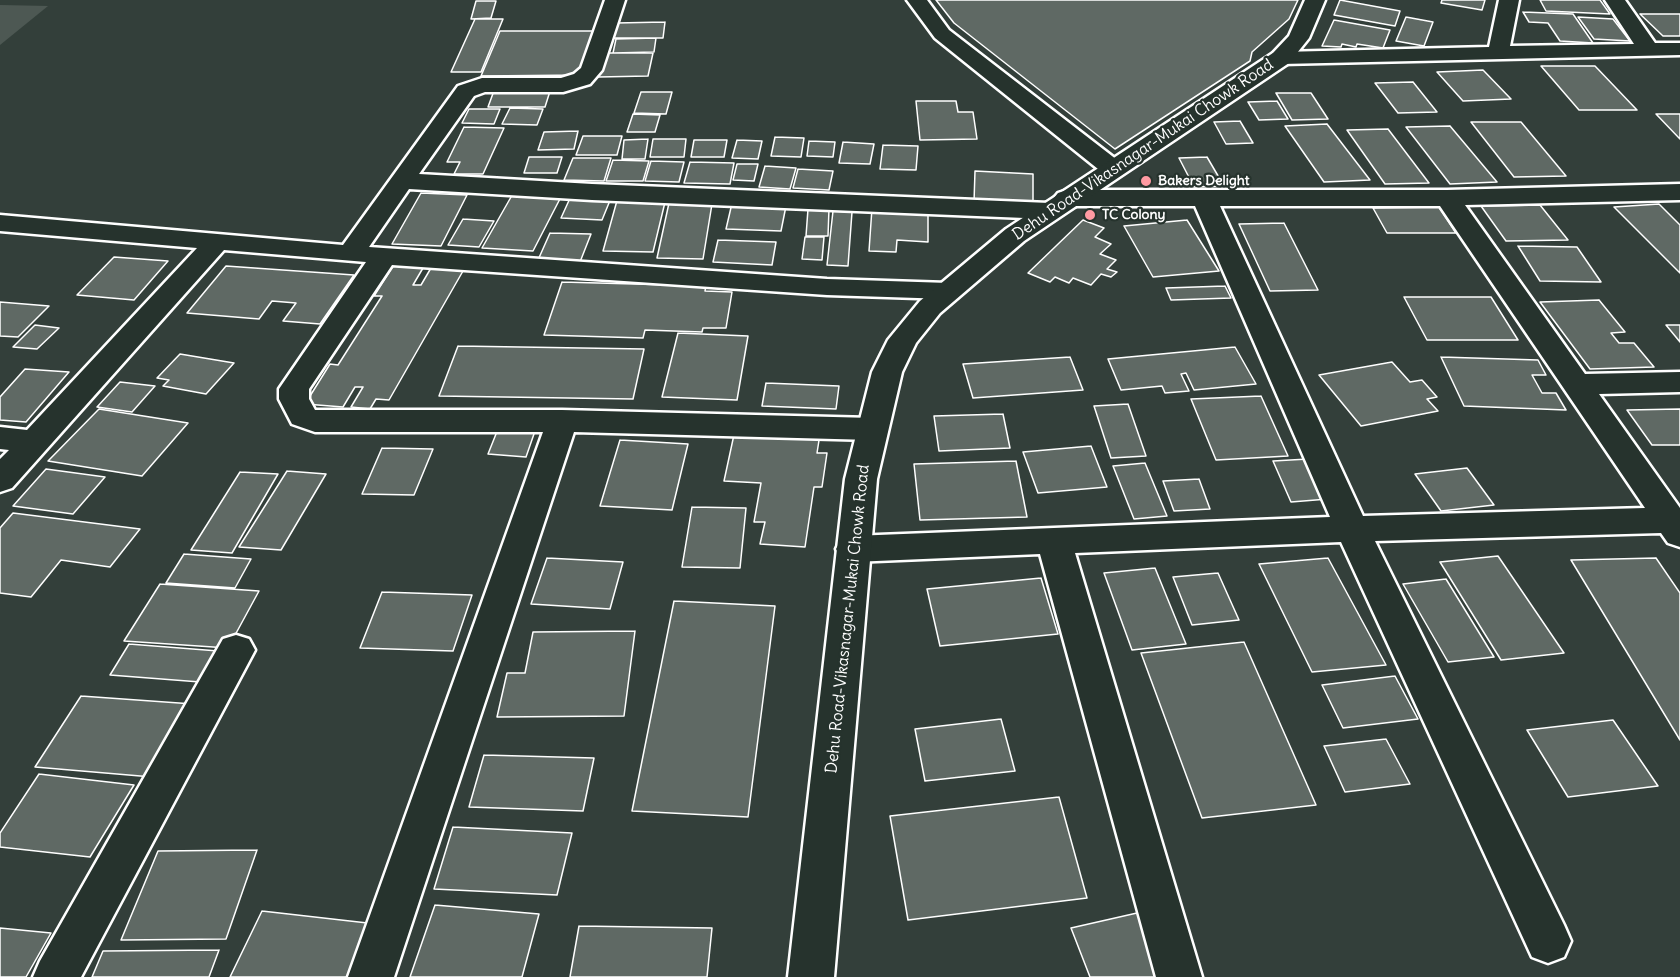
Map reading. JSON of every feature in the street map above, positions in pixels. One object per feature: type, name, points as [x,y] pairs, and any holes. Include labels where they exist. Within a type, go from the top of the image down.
[{"type":"street","points":[[350,254],[405,181],[470,87],[563,85],[588,74],[615,0]]},
{"type":"street","points":[[917,0],[942,33],[1112,168]]},
{"type":"street","name":"Dehu Road-Vikasnagar-Mukai Chowk Road","points":[[811,977],[861,478],[886,372],[903,340],[930,307],[1015,235],[1112,168],[1281,58],[1299,38],[1315,0]]},
{"type":"street","points":[[1498,53],[1509,0]]},
{"type":"street","points":[[1616,0],[1648,49]]},
{"type":"street","points":[[1281,58],[1680,49]]},
{"type":"street","points":[[405,181],[592,192],[1058,204],[1204,198],[1447,198],[1680,192]]},
{"type":"street","points":[[1204,198],[1352,529],[1548,941]]},
{"type":"street","points":[[1447,198],[1677,525]]},
{"type":"street","points":[[0,223],[350,254],[827,287],[948,291]]},
{"type":"street","points":[[0,480],[216,243]]},
{"type":"street","points":[[384,256],[294,389],[294,399],[303,417],[315,421],[562,420],[872,429]]},
{"type":"street","points":[[1578,384],[1680,382]]},
{"type":"street","points":[[371,977],[562,420]]},
{"type":"street","points":[[0,438],[33,442]]},
{"type":"street","points":[[853,549],[1352,529],[1677,525]]},
{"type":"street","points":[[1054,541],[1179,977]]},
{"type":"street","points":[[56,977],[237,650]]},
{"type":"shaded area","points":[[0,5],[48,6],[0,45]]},
{"type":"building","points":[[936,0],[1298,0],[1289,19],[1252,52],[1250,61],[1115,149],[954,23]]},
{"type":"building","points":[[1340,0],[1400,11],[1395,26],[1334,15]]},
{"type":"building","points":[[1442,0],[1485,0],[1482,10],[1441,3]]},
{"type":"building","points":[[1540,0],[1600,0],[1610,14],[1546,11]]},
{"type":"building","points":[[476,1],[496,1],[491,18],[471,19]]},
{"type":"building","points":[[1523,12],[1573,14],[1593,43],[1560,41],[1548,23],[1529,22]]},
{"type":"building","points":[[1640,14],[1680,14],[1680,36],[1663,36]]},
{"type":"building","points":[[1406,17],[1433,22],[1424,46],[1396,41]]},
{"type":"building","points":[[1578,17],[1613,19],[1630,41],[1594,39]]},
{"type":"building","points":[[475,19],[503,19],[481,72],[451,72]]},
{"type":"building","points":[[1334,20],[1390,30],[1383,48],[1357,44],[1356,47],[1342,44],[1341,47],[1322,46]]},
{"type":"building","points":[[665,22],[663,38],[612,38],[616,23]]},
{"type":"building","points":[[500,31],[596,31],[582,75],[481,76]]},
{"type":"building","points":[[656,38],[654,52],[613,53],[616,39]]},
{"type":"building","points":[[604,53],[653,53],[648,76],[598,77]]},
{"type":"building","points":[[1541,66],[1595,66],[1637,110],[1579,110]]},
{"type":"building","points":[[1483,70],[1511,99],[1463,101],[1437,72]]},
{"type":"building","points":[[1413,82],[1437,112],[1398,113],[1375,83]]},
{"type":"building","points":[[495,88],[551,88],[545,107],[488,107]]},
{"type":"building","points":[[641,92],[672,92],[666,114],[634,113]]},
{"type":"building","points":[[1276,93],[1311,93],[1328,119],[1292,120]]},
{"type":"building","points":[[916,101],[956,101],[958,112],[973,112],[977,139],[920,140]]},
{"type":"building","points":[[1277,101],[1288,119],[1259,120],[1248,102]]},
{"type":"building","points":[[510,108],[543,109],[537,125],[502,124]]},
{"type":"building","points":[[469,109],[500,109],[494,124],[462,123]]},
{"type":"building","points":[[633,114],[660,115],[655,132],[627,132]]},
{"type":"building","points":[[1656,114],[1680,114],[1680,139]]},
{"type":"building","points":[[1240,121],[1253,143],[1226,144],[1214,122]]},
{"type":"building","points":[[1471,122],[1521,122],[1566,176],[1514,177]]},
{"type":"building","points":[[1327,124],[1370,180],[1324,182],[1285,126]]},
{"type":"building","points":[[1450,126],[1497,182],[1450,184],[1406,127]]},
{"type":"building","points":[[464,127],[504,128],[483,174],[454,174],[460,162],[447,162]]},
{"type":"building","points":[[1388,129],[1429,183],[1385,184],[1347,130]]},
{"type":"building","points":[[578,131],[574,149],[538,150],[544,132]]},
{"type":"building","points":[[583,136],[622,136],[617,155],[576,155]]},
{"type":"building","points":[[775,137],[804,138],[801,157],[771,156]]},
{"type":"building","points":[[648,139],[645,159],[622,159],[624,140]]},
{"type":"building","points":[[653,139],[686,139],[684,157],[650,157]]},
{"type":"building","points":[[694,140],[727,140],[724,157],[691,157]]},
{"type":"building","points":[[737,140],[762,141],[758,159],[732,158]]},
{"type":"building","points":[[809,141],[835,142],[833,157],[807,156]]},
{"type":"building","points":[[843,142],[874,144],[870,164],[839,163]]},
{"type":"building","points":[[883,145],[918,146],[916,170],[880,169]]},
{"type":"building","points":[[529,157],[562,157],[557,173],[524,173]]},
{"type":"building","points":[[1207,157],[1224,186],[1194,187],[1179,158]]},
{"type":"building","points":[[573,158],[611,158],[604,181],[564,180]]},
{"type":"building","points":[[613,160],[649,161],[643,181],[606,181]]},
{"type":"building","points":[[651,161],[684,162],[679,182],[645,181]]},
{"type":"building","points":[[690,162],[734,163],[730,184],[684,183]]},
{"type":"building","points":[[737,164],[758,164],[754,181],[733,180]]},
{"type":"building","points":[[765,166],[796,168],[790,189],[759,187]]},
{"type":"building","points":[[798,169],[833,171],[829,190],[793,188]]},
{"type":"building","points":[[975,171],[1033,174],[1033,206],[974,202]]},
{"type":"building","points":[[515,190],[563,193],[533,251],[482,248]]},
{"type":"building","points":[[421,193],[467,195],[441,246],[392,244]]},
{"type":"building","points":[[571,196],[611,198],[602,220],[561,218]]},
{"type":"building","points":[[618,197],[666,198],[653,252],[603,251]]},
{"type":"building","points":[[733,199],[787,201],[781,231],[726,229]]},
{"type":"building","points":[[669,203],[712,204],[703,259],[657,258]]},
{"type":"building","points":[[1659,204],[1680,225],[1680,273],[1614,207]]},
{"type":"building","points":[[1540,205],[1568,240],[1506,241],[1481,206]]},
{"type":"building","points":[[1439,207],[1456,233],[1387,233],[1373,208]]},
{"type":"building","points":[[872,208],[928,210],[928,242],[897,240],[896,252],[869,251]]},
{"type":"building","points":[[808,209],[829,209],[828,236],[806,236]]},
{"type":"building","points":[[833,211],[852,212],[848,266],[827,265]]},
{"type":"building","points":[[463,219],[494,221],[479,247],[448,245]]},
{"type":"building","points":[[1083,220],[1104,228],[1095,237],[1111,244],[1100,254],[1116,260],[1107,269],[1117,272],[1111,277],[1101,274],[1091,285],[1073,278],[1069,283],[1055,277],[1050,282],[1028,273]]},
{"type":"building","points":[[1187,220],[1219,271],[1153,277],[1124,226]]},
{"type":"building","points":[[1284,223],[1318,290],[1270,291],[1239,224]]},
{"type":"building","points":[[550,233],[591,234],[580,262],[538,260]]},
{"type":"building","points":[[805,237],[824,237],[822,260],[802,259]]},
{"type":"building","points":[[718,240],[776,242],[772,265],[713,262]]},
{"type":"building","points":[[1518,246],[1577,247],[1601,282],[1540,281]]},
{"type":"building","points":[[114,257],[168,261],[134,300],[77,295]]},
{"type":"building","points":[[226,266],[354,275],[320,324],[283,321],[296,303],[272,301],[259,319],[187,313]]},
{"type":"building","points":[[393,266],[423,268],[413,285],[421,285],[431,268],[463,271],[389,400],[376,399],[370,409],[351,407],[363,387],[355,387],[343,407],[305,404],[330,364],[338,365],[382,296],[374,296]]},
{"type":"building","points":[[562,282],[706,286],[705,291],[732,292],[726,328],[703,328],[702,332],[645,330],[643,338],[544,335]]},
{"type":"building","points":[[1225,286],[1231,298],[1171,300],[1166,288]]},
{"type":"building","points":[[1404,297],[1491,297],[1518,340],[1427,340]]},
{"type":"building","points":[[1599,300],[1625,332],[1611,333],[1619,343],[1634,343],[1654,367],[1590,369],[1540,302]]},
{"type":"building","points":[[0,302],[49,306],[18,337],[0,336]]},
{"type":"building","points":[[35,325],[59,328],[37,349],[13,347]]},
{"type":"building","points":[[1666,325],[1680,325],[1680,342]]},
{"type":"building","points":[[678,333],[748,336],[737,400],[662,397]]},
{"type":"building","points":[[458,346],[644,349],[633,399],[439,396]]},
{"type":"building","points":[[1235,347],[1256,384],[1194,390],[1186,373],[1181,374],[1189,391],[1165,393],[1162,386],[1121,390],[1108,359]]},
{"type":"building","points":[[180,354],[234,363],[206,394],[163,386],[169,380],[157,378]]},
{"type":"building","points":[[1070,357],[1083,390],[973,398],[963,364]]},
{"type":"building","points":[[1441,357],[1538,360],[1546,375],[1532,375],[1542,393],[1556,393],[1566,410],[1464,406]]},
{"type":"building","points":[[1392,362],[1410,382],[1422,380],[1437,397],[1427,399],[1438,411],[1361,426],[1319,375]]},
{"type":"building","points":[[25,369],[69,372],[26,422],[0,420],[0,397]]},
{"type":"building","points":[[120,382],[155,386],[132,412],[97,407]]},
{"type":"building","points":[[766,383],[839,386],[836,409],[762,406]]},
{"type":"building","points":[[1261,396],[1288,456],[1216,460],[1191,399]]},
{"type":"building","points":[[1128,404],[1146,456],[1111,458],[1094,406]]},
{"type":"building","points":[[99,409],[188,423],[142,476],[48,461]]},
{"type":"building","points":[[1680,409],[1680,445],[1652,445],[1627,410]]},
{"type":"building","points":[[1003,414],[1010,448],[939,451],[934,416]]},
{"type":"building","points":[[498,429],[535,431],[526,457],[488,454]]},
{"type":"building","points":[[735,430],[820,434],[817,453],[827,453],[822,487],[814,487],[805,547],[760,544],[765,522],[754,522],[761,483],[724,481]]},
{"type":"building","points":[[620,440],[688,444],[672,510],[600,506]]},
{"type":"building","points":[[1091,446],[1107,487],[1038,493],[1023,452]]},
{"type":"building","points":[[382,448],[433,449],[414,495],[362,494]]},
{"type":"building","points":[[1308,459],[1328,499],[1291,502],[1273,461]]},
{"type":"building","points":[[1016,461],[1027,517],[920,520],[914,464]]},
{"type":"building","points":[[1145,463],[1167,516],[1134,519],[1113,466]]},
{"type":"building","points":[[1467,468],[1494,505],[1441,511],[1415,474]]},
{"type":"building","points":[[46,469],[105,477],[73,514],[13,506]]},
{"type":"building","points":[[287,471],[326,474],[281,550],[239,547]]},
{"type":"building","points":[[240,472],[278,474],[232,553],[191,550]]},
{"type":"building","points":[[1199,479],[1210,509],[1174,511],[1163,481]]},
{"type":"building","points":[[692,507],[746,508],[740,568],[682,567]]},
{"type":"building","points":[[13,513],[140,529],[110,567],[61,560],[31,597],[0,593],[0,528]]},
{"type":"building","points":[[184,554],[251,559],[235,588],[166,583]]},
{"type":"building","points":[[1498,556],[1564,653],[1501,660],[1440,562]]},
{"type":"building","points":[[547,558],[623,562],[610,609],[531,604]]},
{"type":"building","points":[[1328,558],[1386,665],[1312,672],[1259,564]]},
{"type":"building","points":[[1656,558],[1680,593],[1680,740],[1571,560]]},
{"type":"building","points":[[1155,568],[1186,644],[1132,650],[1104,573]]},
{"type":"building","points":[[1218,573],[1239,620],[1192,625],[1173,577]]},
{"type":"building","points":[[1041,578],[1058,634],[940,646],[927,589]]},
{"type":"building","points":[[1446,579],[1494,657],[1448,662],[1403,584]]},
{"type":"building","points":[[160,584],[259,591],[228,648],[124,641]]},
{"type":"building","points":[[382,592],[472,595],[453,651],[360,648]]},
{"type":"building","points":[[674,601],[775,606],[748,817],[632,811]]},
{"type":"building","points":[[635,631],[624,716],[497,717],[507,673],[525,673],[533,632]]},
{"type":"building","points":[[1244,642],[1316,805],[1202,818],[1141,653]]},
{"type":"building","points":[[129,644],[231,652],[213,683],[110,675]]},
{"type":"building","points":[[1395,676],[1418,719],[1343,728],[1322,685]]},
{"type":"building","points":[[81,696],[193,704],[152,777],[35,767]]},
{"type":"building","points":[[1001,719],[1015,771],[925,781],[915,729]]},
{"type":"building","points":[[1613,720],[1658,786],[1568,797],[1527,730]]},
{"type":"building","points":[[1386,739],[1410,784],[1345,792],[1324,746]]},
{"type":"building","points":[[484,755],[594,758],[583,811],[469,807]]},
{"type":"building","points":[[39,774],[134,785],[90,857],[0,847],[0,833]]},
{"type":"building","points":[[1059,797],[1087,898],[908,920],[890,816]]},
{"type":"building","points":[[453,827],[572,833],[557,895],[434,889]]},
{"type":"building","points":[[257,850],[226,939],[121,940],[158,851]]},
{"type":"building","points":[[435,905],[539,914],[522,977],[410,977]]},
{"type":"building","points":[[262,911],[385,925],[365,977],[230,977]]},
{"type":"building","points":[[1137,913],[1165,977],[1090,977],[1071,928]]},
{"type":"building","points":[[579,926],[712,928],[707,977],[570,977]]},
{"type":"building","points":[[0,928],[51,933],[26,977],[0,977]]},
{"type":"building","points":[[219,950],[209,977],[92,977],[103,951]]},
{"type":"place","name":"Bakers Delight","points":[[1146,181]]},
{"type":"place","name":"TC Colony","points":[[1090,215]]}]
